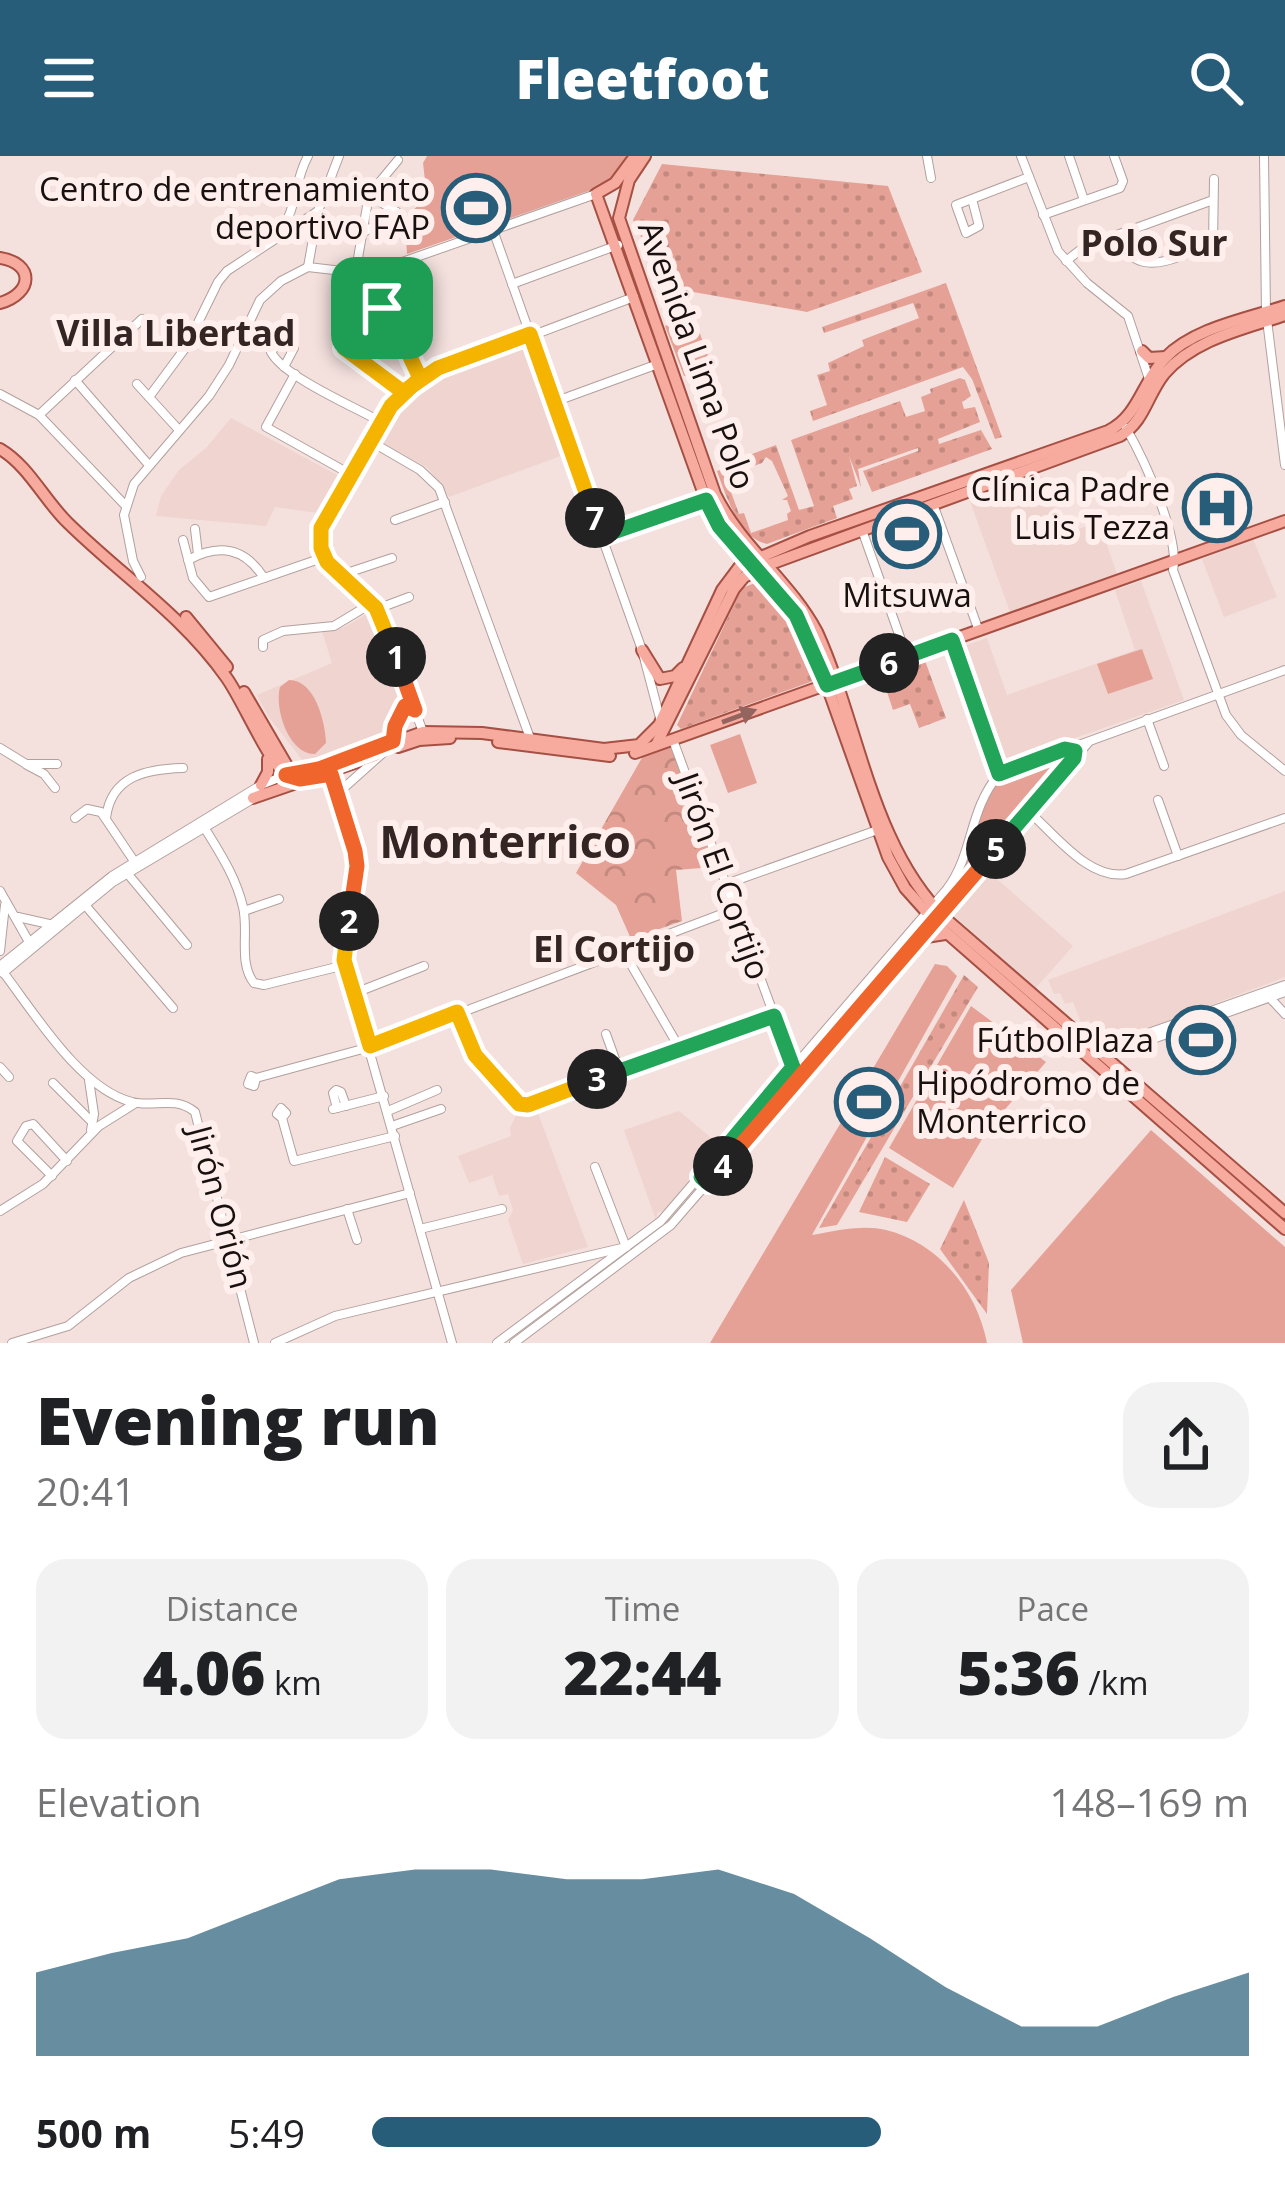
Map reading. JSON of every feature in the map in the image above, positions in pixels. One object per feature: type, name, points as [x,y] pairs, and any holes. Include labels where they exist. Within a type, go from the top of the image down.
[{"type":"main road","points":[[596,194],[615,183],[635,156]]},
{"type":"main road","name":"Avenida Lima Polo","points":[[621,244],[621,199],[645,156]]},
{"type":"main road","name":"Avenida Lima Polo","points":[[606,219],[615,183]]},
{"type":"main road","name":"Avenida Lima Polo","points":[[596,194],[621,244],[716,494],[757,564]]},
{"type":"main road","points":[[0,261],[16,262],[24,274],[25,288],[19,298],[0,300]]},
{"type":"main road","name":"Avenida Lima Polo","points":[[639,295],[706,500],[733,543],[757,564]]},
{"type":"main road","points":[[812,542],[933,505],[1125,427],[1143,414],[1159,381],[1190,351],[1285,306]]},
{"type":"main road","points":[[735,570],[1125,427],[1166,357],[1202,334],[1285,315]]},
{"type":"main road","points":[[1142,351],[1149,358],[1166,357]]},
{"type":"main road","points":[[1143,414],[1149,380]]},
{"type":"main road","points":[[0,446],[26,465],[71,517],[205,636],[269,741],[307,766],[344,760]]},
{"type":"main road","points":[[0,446],[68,523],[199,641],[287,767],[286,775]]},
{"type":"main road","points":[[286,775],[423,732],[622,749],[639,745],[666,732],[832,683],[1285,521]]},
{"type":"main road","points":[[253,798],[419,740],[464,737],[598,756],[622,756],[650,748],[666,732],[689,661],[735,570],[733,543]]},
{"type":"main road","points":[[757,564],[812,622],[882,828],[904,868],[987,961],[1285,1229]]},
{"type":"main road","points":[[666,732],[666,711],[734,589],[757,564]]},
{"type":"main road","points":[[642,650],[660,679],[675,676],[689,661]]},
{"type":"main road","points":[[261,785],[268,772],[269,741]]},
{"type":"main road","points":[[286,775],[316,778]]},
{"type":"main road","points":[[937,909],[949,934],[1101,1053],[1285,1216]]},
{"type":"main road","points":[[920,938],[949,934]]},
{"type":"main road","points":[[1154,1113],[1175,1141],[1285,1238]]},
{"type":"street","points":[[277,237],[292,215],[308,156]]},
{"type":"street","points":[[308,267],[318,212],[339,156]]},
{"type":"street","points":[[927,156],[931,178]]},
{"type":"street","points":[[1022,156],[1066,261],[1124,311],[1149,380]]},
{"type":"street","points":[[1069,156],[1084,200]]},
{"type":"street","points":[[1043,215],[1122,185],[1114,156]]},
{"type":"street","points":[[1264,156],[1266,317],[1285,465]]},
{"type":"street","points":[[355,275],[370,194],[398,160]]},
{"type":"street","points":[[972,199],[1029,178]]},
{"type":"street","points":[[1118,239],[1138,260],[1154,264],[1213,244],[1214,179]]},
{"type":"street","points":[[362,233],[397,212],[370,194]]},
{"type":"street","points":[[124,504],[148,464],[230,365],[260,300],[281,280],[308,267],[355,275],[596,194]]},
{"type":"street","points":[[1066,261],[1101,241],[1118,239],[1213,200]]},
{"type":"street","points":[[149,397],[186,347],[218,282],[318,212]]},
{"type":"street","name":"Jirón El Cortijo","points":[[493,230],[642,650],[666,732],[793,1067],[802,1076]]},
{"type":"street","points":[[512,284],[621,244]]},
{"type":"street","points":[[423,732],[374,606],[325,557],[320,543],[323,521],[381,422],[420,378],[639,295]]},
{"type":"street","points":[[403,392],[346,352],[345,345],[368,314],[382,308],[389,312],[420,378]]},
{"type":"street","points":[[39,415],[142,320]]},
{"type":"street","points":[[554,402],[658,364]]},
{"type":"street","points":[[284,367],[381,422]]},
{"type":"street","points":[[295,374],[266,427],[350,474]]},
{"type":"street","points":[[1274,378],[1285,374]]},
{"type":"street","points":[[75,380],[148,464]]},
{"type":"street","points":[[137,384],[178,429]]},
{"type":"street","points":[[0,394],[39,415],[124,504],[130,548],[142,577]]},
{"type":"street","points":[[1125,427],[1144,464],[1176,554],[1172,570],[1217,694],[1241,735],[1285,771]]},
{"type":"street","points":[[370,441],[420,470],[440,488],[530,738]]},
{"type":"street","points":[[602,536],[706,500]]},
{"type":"street","points":[[395,520],[445,502]]},
{"type":"street","points":[[933,505],[979,631]]},
{"type":"street","points":[[196,529],[198,554]]},
{"type":"street","points":[[862,530],[907,656]]},
{"type":"street","points":[[183,540],[193,578],[209,597],[325,557]]},
{"type":"street","points":[[188,560],[231,549],[248,556],[264,578]]},
{"type":"street","points":[[340,576],[392,559]]},
{"type":"street","points":[[274,638],[283,631],[334,626],[374,606],[409,596]]},
{"type":"street","points":[[952,640],[999,774]]},
{"type":"street","points":[[514,1343],[629,1251],[705,1180],[920,938],[963,863],[975,811],[999,774],[1285,670]]},
{"type":"street","points":[[652,682],[677,697]]},
{"type":"street","points":[[393,741],[405,706],[415,710]]},
{"type":"street","points":[[1148,719],[1164,766]]},
{"type":"street","points":[[705,1180],[806,1052],[1094,738]]},
{"type":"street","points":[[0,748],[44,774],[55,788]]},
{"type":"street","points":[[1065,749],[1074,750],[1074,758]]},
{"type":"street","points":[[337,794],[383,752]]},
{"type":"street","points":[[26,764],[57,764]]},
{"type":"street","points":[[106,818],[108,802],[121,783],[141,772],[183,768]]},
{"type":"street","points":[[331,774],[357,866],[345,965],[452,1343]]},
{"type":"street","points":[[1,971],[51,924],[134,861],[261,785],[286,775]]},
{"type":"street","points":[[27,948],[127,873],[286,775]]},
{"type":"street","points":[[1158,800],[1178,856]]},
{"type":"street","points":[[75,818],[108,802]]},
{"type":"street","points":[[94,809],[106,818],[134,861]]},
{"type":"street","points":[[1028,811],[1102,873],[1126,874],[1285,818]]},
{"type":"street","points":[[204,827],[236,881],[244,911],[246,970],[254,983],[264,985],[345,965]]},
{"type":"street","points":[[726,884],[882,828]]},
{"type":"street","points":[[127,873],[187,945]]},
{"type":"street","points":[[244,911],[279,898]]},
{"type":"street","points":[[85,904],[173,1008]]},
{"type":"street","points":[[6,905],[28,922],[51,924]]},
{"type":"street","points":[[6,905],[27,948]]},
{"type":"street","points":[[0,951],[6,905]]},
{"type":"street","points":[[256,1078],[370,1046],[735,909]]},
{"type":"street","points":[[622,950],[680,1049]]},
{"type":"street","points":[[355,993],[424,966]]},
{"type":"street","name":"Jirón Orión","points":[[1,971],[89,1078],[135,1103],[179,1102],[195,1112],[254,1343]]},
{"type":"street","points":[[1101,1053],[1285,989]]},
{"type":"street","points":[[1269,994],[1285,1014]]},
{"type":"street","points":[[457,1012],[475,1055],[519,1104],[528,1105],[774,1016]]},
{"type":"street","points":[[606,1034],[619,1070]]},
{"type":"street","points":[[788,1053],[796,1057],[806,1052]]},
{"type":"street","points":[[0,1067],[9,1077]]},
{"type":"street","points":[[89,1078],[90,1135]]},
{"type":"street","points":[[52,1083],[93,1123]]},
{"type":"street","points":[[388,1111],[437,1090]]},
{"type":"street","points":[[339,1108],[384,1096]]},
{"type":"street","points":[[0,1211],[52,1176],[90,1135],[135,1103]]},
{"type":"street","points":[[282,1118],[294,1161],[394,1131],[441,1109]]},
{"type":"street","points":[[52,1176],[17,1142],[26,1126],[33,1124],[68,1161]]},
{"type":"street","points":[[595,1167],[629,1251]]},
{"type":"street","points":[[12,1343],[57,1335],[154,1263],[411,1193]]},
{"type":"street","points":[[347,1209],[357,1240]]},
{"type":"street","points":[[421,1229],[502,1209]]},
{"type":"street","points":[[281,1343],[335,1316],[437,1289],[585,1254],[629,1251]]},
{"type":"street","points":[[497,1343],[629,1251]]},
{"type":"street","points":[[585,1254],[592,1274]]},
{"type":"shaded area","points":[[526,344],[566,454],[449,497],[428,468],[380,441],[392,418],[416,391],[462,367]]},
{"type":"shaded area","points":[[231,418],[339,476],[318,513],[275,507],[266,526],[156,516],[161,496],[179,470]]},
{"type":"shaded area","points":[[1042,476],[1063,534],[1099,522],[1117,574],[1010,612],[970,501]]},
{"type":"shaded area","points":[[1253,539],[1277,597],[1224,617],[1202,559]]},
{"type":"shaded area","points":[[1141,581],[1184,700],[1003,763],[961,647],[987,638],[1007,695],[1135,650],[1115,590]]},
{"type":"shaded area","points":[[370,612],[404,691],[388,724],[388,737],[314,763],[304,762],[257,695],[332,663],[322,631],[343,628]]},
{"type":"shaded area","points":[[988,871],[1073,946],[1035,989],[951,913]]},
{"type":"shaded area","points":[[1285,891],[1285,977],[1100,1047],[1089,1020],[1081,1022],[1073,1002],[1065,1004],[1048,980]]},
{"type":"shaded area","points":[[536,1108],[588,1247],[523,1264],[508,1220],[513,1210],[508,1194],[499,1196],[492,1175],[469,1183],[458,1156],[511,1136],[519,1109]]},
{"type":"shaded area","points":[[679,1111],[721,1146],[664,1211],[658,1212],[656,1220],[624,1130]]},
{"type":"green space","name":"Centro de entrenamiento deportivo FAP","points":[[427,156],[633,156],[614,179],[597,188],[407,254],[405,217],[427,198],[423,163]]},
{"type":"green space","points":[[662,164],[888,186],[922,272],[807,312],[665,287],[633,220]]},
{"type":"green space","points":[[946,283],[1002,437],[995,439],[963,367],[813,421],[810,411],[827,405],[817,375],[830,371],[828,363],[864,346],[862,340],[919,318],[913,303],[824,333],[822,327]]},
{"type":"green space","points":[[693,315],[712,366],[684,376],[665,326]]},
{"type":"green space","points":[[960,378],[971,396],[962,402],[964,409],[975,407],[980,422],[938,439],[939,444],[981,430],[992,449],[872,492],[863,471],[918,448],[858,469],[861,487],[849,456],[857,486],[849,489],[853,499],[833,506],[837,518],[767,544],[749,534],[742,525],[717,471],[727,468],[739,514],[744,513],[751,533],[788,520],[791,511],[787,500],[782,500],[788,496],[772,461],[766,457],[737,472],[734,462],[745,455],[752,459],[752,454],[776,445],[799,510],[814,506],[791,440],[900,401],[906,417],[925,411],[921,397]]},
{"type":"green space","points":[[755,583],[789,622],[816,680],[681,729],[677,725],[742,588]]},
{"type":"green space","points":[[1142,649],[1153,679],[1108,694],[1097,664]]},
{"type":"green space","points":[[924,658],[946,718],[919,728],[910,704],[893,710],[886,689],[903,683],[897,667]]},
{"type":"green space","points":[[289,680],[306,687],[321,713],[326,743],[315,754],[298,747],[282,718],[280,687]]},
{"type":"green space","points":[[740,734],[757,783],[728,793],[710,745]]},
{"type":"green space","points":[[671,747],[714,867],[676,870],[682,921],[631,939],[616,905],[576,873],[643,756]]},
{"type":"green space","points":[[1072,751],[947,900],[944,897],[991,788],[1017,769]]},
{"type":"green space","name":"Hipódromo de Monterrico","points":[[935,964],[947,966],[957,976],[812,1235],[877,1228],[923,1246],[965,1288],[987,1343],[710,1343]]},
{"type":"green space","points":[[964,975],[978,987],[837,1225],[819,1228]]},
{"type":"green space","points":[[971,1006],[1046,1062],[988,1129],[953,1188],[889,1148]]},
{"type":"green space","points":[[1151,1130],[1285,1247],[1285,1343],[1023,1343],[1011,1290]]},
{"type":"green space","points":[[885,1157],[930,1184],[907,1222],[859,1212]]},
{"type":"green space","points":[[964,1200],[989,1263],[987,1314],[940,1249]]},
{"type":"place","name":"Centro de entrenamiento deportivo FAP","points":[[476,208]]},
{"type":"place","name":"Clínica Padre Luis Tezza","points":[[1217,508]]},
{"type":"place","name":"Mitsuwa","points":[[907,534]]},
{"type":"place","name":"FútbolPlaza","points":[[1201,1040]]},
{"type":"place","name":"Hipódromo de Monterrico","points":[[869,1102]]},
{"type":"district","name":"Polo Sur","points":[[1154,243]]},
{"type":"district","name":"Villa Libertad","points":[[176,333]]},
{"type":"district","name":"Monterrico","points":[[505,842]]},
{"type":"district","name":"El Cortijo","points":[[614,949]]},
{"type":"route","points":[[382,308],[366,317],[344,348],[403,392],[420,378],[438,368],[530,334],[602,536],[706,500],[719,526],[796,615],[827,685],[952,640],[999,774],[1065,749],[1075,751],[1074,758],[708,1183],[701,1177],[793,1067],[774,1016],[528,1105],[511,1099],[475,1055],[457,1012],[370,1046],[344,960],[355,851],[331,774],[300,779],[286,775],[319,769],[393,741],[405,706],[415,710],[376,608],[333,569],[320,543],[323,521],[391,406],[420,378],[389,312],[382,308]]}]
